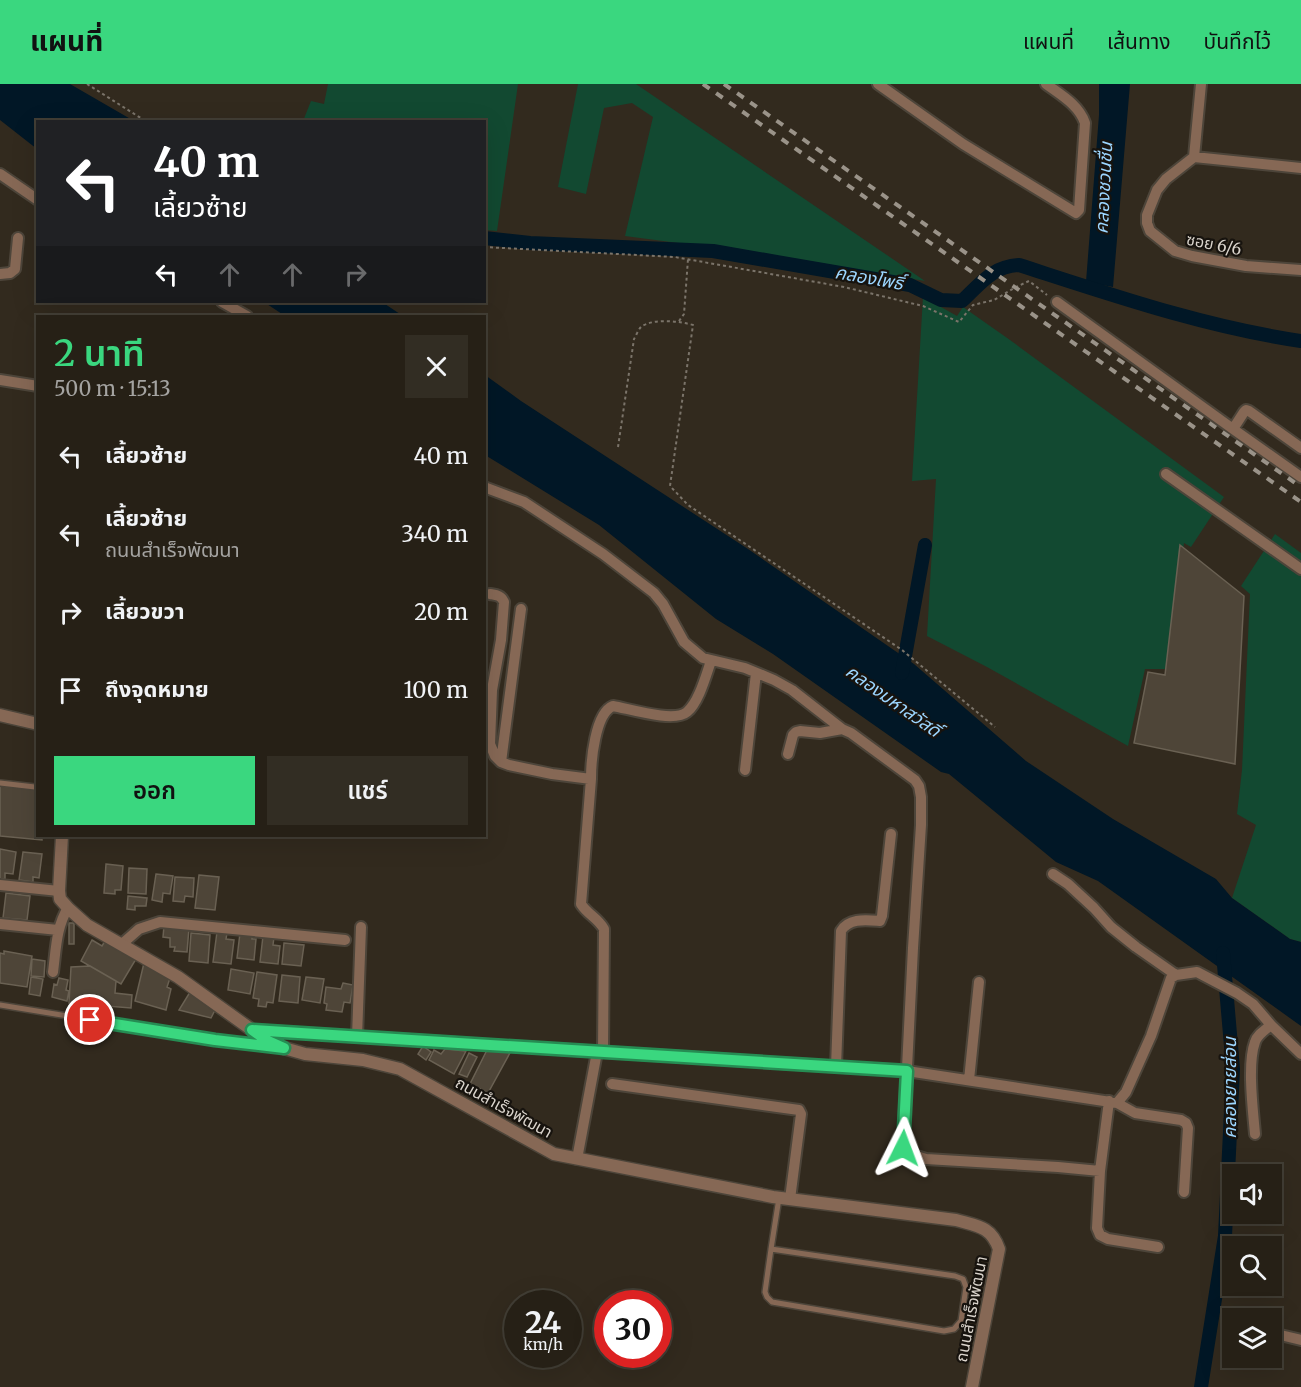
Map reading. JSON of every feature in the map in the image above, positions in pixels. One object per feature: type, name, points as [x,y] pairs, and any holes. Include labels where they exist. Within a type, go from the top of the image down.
[{"type":"street","points":[[878,84],[963,144],[1076,213],[1079,210],[1085,123],[1074,104],[1046,84]]},
{"type":"street","points":[[1200,84],[1194,157],[1301,168]]},
{"type":"street","name":"ซอย 6/6","points":[[1194,157],[1156,190],[1147,215],[1150,231],[1175,251],[1192,256],[1246,266],[1301,270]]},
{"type":"street","points":[[0,174],[36,199]]},
{"type":"street","points":[[0,274],[10,273],[15,268],[18,238]]},
{"type":"street","points":[[1057,302],[1301,476]]},
{"type":"street","points":[[224,303],[245,315]]},
{"type":"street","points":[[0,380],[36,386]]},
{"type":"street","points":[[1233,429],[1244,412],[1249,411],[1301,448]]},
{"type":"street","points":[[1166,474],[1301,569]]},
{"type":"street","points":[[486,488],[524,502],[575,535],[654,593],[663,604],[684,642],[703,658],[744,668],[792,690],[842,729],[851,733],[915,780],[919,786],[921,825],[903,1148],[907,1153],[926,1159],[1100,1171]]},
{"type":"street","points":[[489,594],[501,597],[504,602],[501,640],[492,690],[490,744],[495,756],[501,762],[509,765],[591,779]]},
{"type":"street","points":[[501,762],[521,609]]},
{"type":"street","points":[[577,1159],[600,1052],[604,929],[581,904],[593,751],[598,728],[608,708],[614,706],[672,717],[684,714],[689,711],[698,696],[711,661]]},
{"type":"street","points":[[745,770],[756,673]]},
{"type":"street","points":[[0,715],[36,724]]},
{"type":"street","points":[[788,754],[796,732],[820,733],[842,729]]},
{"type":"street","points":[[836,1067],[841,931],[852,921],[880,921],[891,834]]},
{"type":"street","points":[[0,885],[59,891],[62,837]]},
{"type":"street","points":[[1053,874],[1068,884],[1111,927],[1176,975]]},
{"type":"street","name":"ถนนสำเร็จพัฒนา","points":[[59,891],[60,899],[87,924],[178,977],[266,1040],[305,1054],[363,1060],[400,1069],[554,1154],[785,1198],[956,1220],[984,1228],[995,1237],[999,1249],[972,1387]]},
{"type":"street","points":[[53,972],[58,930],[68,908]]},
{"type":"street","points":[[122,944],[139,929],[160,922],[345,940]]},
{"type":"street","points":[[0,924],[58,930]]},
{"type":"street","points":[[357,1037],[361,927]]},
{"type":"street","points":[[1158,1247],[1108,1239],[1100,1235],[1097,1228],[1100,1171],[1113,1102],[1126,1092],[1151,1036],[1171,978],[1197,972],[1237,993],[1253,1004],[1301,1054]]},
{"type":"street","points":[[969,1080],[980,982]]},
{"type":"street","points":[[1255,1134],[1251,1062],[1255,1040],[1268,1021]]},
{"type":"street","points":[[252,1030],[907,1071],[1113,1102],[1135,1113],[1181,1119],[1186,1123],[1188,1128],[1184,1192]]},
{"type":"street","points":[[612,1084],[799,1110],[801,1114],[785,1198]]},
{"type":"street","points":[[1282,1335],[1301,1340]]},
{"type":"lane","points":[[0,783],[35,787]]},
{"type":"lane","points":[[0,1005],[215,1040],[284,1048]]},
{"type":"lane","points":[[771,1249],[963,1279],[966,1287],[961,1321],[954,1329],[944,1331],[772,1302],[765,1292],[771,1249],[785,1198]]},
{"type":"path","points":[[87,84],[144,120]]},
{"type":"path","points":[[486,247],[675,256],[844,287],[923,306],[959,321],[973,305],[994,300],[1029,282],[1057,302]]},
{"type":"path","points":[[679,321],[684,314],[688,259]]},
{"type":"path","points":[[618,447],[634,339],[640,328],[652,323],[679,321],[693,325],[670,486],[688,505],[902,650],[995,727]]},
{"type":"green space","points":[[328,84],[518,84],[497,231],[486,230],[486,120],[303,120],[311,101],[324,104]]},
{"type":"green space","points":[[578,84],[636,84],[925,281],[785,257],[625,236],[653,117],[632,103],[604,108],[586,194],[558,187]]},
{"type":"green space","points":[[923,297],[957,316],[963,307],[1224,497],[1191,547],[1184,543],[1167,669],[1145,669],[1128,746],[927,636],[936,479],[912,481]]},
{"type":"green space","points":[[1275,534],[1301,553],[1301,942],[1290,939],[1232,898],[1256,825],[1237,814],[1242,770],[1250,594],[1241,586]]},
{"type":"water","points":[[0,84],[70,84],[132,120],[36,120],[36,148],[0,120]]},
{"type":"water","name":"คลองชวนชื่น","points":[[1099,84],[1130,84],[1113,287],[1086,282],[1099,115]]},
{"type":"water","points":[[266,303],[384,303],[402,315],[284,315]]},
{"type":"water","name":"คลองมหาสวัสดิ์","points":[[486,376],[748,549],[914,664],[1026,761],[1113,819],[1216,879],[1232,898],[1290,939],[1301,942],[1301,1026],[1098,881],[1056,862],[949,774],[941,772],[773,654],[716,619],[599,525],[486,456]]},
{"type":"building","points":[[1180,545],[1244,596],[1235,764],[1134,743],[1148,672],[1165,675]]},
{"type":"building","points":[[0,786],[36,789],[36,837],[42,837],[42,840],[0,836]]},
{"type":"building","points":[[0,849],[16,852],[13,874],[5,873],[5,879],[0,879]]},
{"type":"building","points":[[23,852],[42,854],[39,878],[33,877],[33,882],[19,880]]},
{"type":"building","points":[[106,864],[123,866],[121,890],[115,890],[115,894],[104,893]]},
{"type":"building","points":[[129,868],[147,869],[146,894],[128,893]]},
{"type":"building","points":[[156,874],[173,876],[170,894],[163,893],[162,902],[152,900]]},
{"type":"building","points":[[199,875],[219,877],[215,910],[195,908]]},
{"type":"building","points":[[175,877],[194,878],[193,897],[185,896],[184,902],[173,901]]},
{"type":"building","points":[[6,893],[30,896],[27,920],[3,918]]},
{"type":"building","points":[[128,896],[147,898],[146,906],[135,906],[135,910],[127,909]]},
{"type":"building","points":[[69,923],[74,923],[74,944],[69,944]]},
{"type":"building","points":[[164,926],[189,928],[187,952],[174,951],[175,947],[170,947],[170,938],[163,937]]},
{"type":"building","points":[[217,932],[227,933],[226,939],[234,940],[231,964],[213,962]]},
{"type":"building","points":[[191,933],[210,935],[208,963],[189,961]]},
{"type":"building","points":[[240,933],[252,935],[252,939],[256,939],[254,960],[237,958]]},
{"type":"building","points":[[263,936],[274,937],[273,945],[280,946],[278,964],[260,962]]},
{"type":"building","points":[[92,940],[102,946],[105,941],[136,959],[121,984],[81,961]]},
{"type":"building","points":[[284,943],[304,945],[301,966],[282,964]]},
{"type":"building","points":[[4,951],[32,956],[27,987],[0,983],[0,953],[4,954]]},
{"type":"building","points":[[32,959],[45,961],[44,977],[31,976]]},
{"type":"building","points":[[144,963],[170,978],[167,987],[171,989],[166,1010],[135,1001]]},
{"type":"building","points":[[90,966],[116,981],[115,993],[132,995],[131,1008],[69,1003],[71,967]]},
{"type":"building","points":[[231,969],[254,973],[250,994],[228,990]]},
{"type":"building","points":[[257,972],[277,975],[273,1003],[267,1002],[266,1007],[258,1006],[259,999],[253,998]]},
{"type":"building","points":[[282,975],[300,977],[298,1003],[279,1001]]},
{"type":"building","points":[[31,977],[43,979],[40,996],[29,994]]},
{"type":"building","points":[[306,977],[324,979],[320,1003],[302,1000]]},
{"type":"building","points":[[59,978],[68,980],[67,1001],[52,997],[54,984],[57,985]]},
{"type":"building","points":[[343,983],[353,985],[350,1003],[344,1002],[342,1012],[326,1010],[327,1004],[324,1003],[326,987],[341,989]]},
{"type":"building","points":[[190,992],[216,1008],[211,1018],[179,1010]]},
{"type":"building","points":[[423,1046],[431,1052],[426,1060],[418,1054]]},
{"type":"building","points":[[445,1049],[466,1051],[454,1074],[429,1060],[434,1050],[441,1054]]},
{"type":"building","points":[[487,1050],[511,1051],[488,1093],[470,1084]]},
{"type":"building","points":[[469,1053],[477,1057],[467,1077],[459,1074]]},
{"type":"waterway","name":"คลองโพธิ์","points":[[486,238],[530,243],[713,251],[910,285],[941,300],[962,301],[994,272],[1019,265],[1194,319],[1301,341]]},
{"type":"waterway","points":[[902,673],[925,545]]},
{"type":"waterway","name":"คลองยายส่อน","points":[[1201,1387],[1225,1236],[1233,1069],[1223,953]]},
{"type":"railway","points":[[703,84],[1301,502]]},
{"type":"railway","points":[[724,84],[1301,487]]},
{"type":"route","points":[[90,1020],[215,1040],[284,1048],[266,1040],[252,1030],[907,1071],[903,1148]]}]
